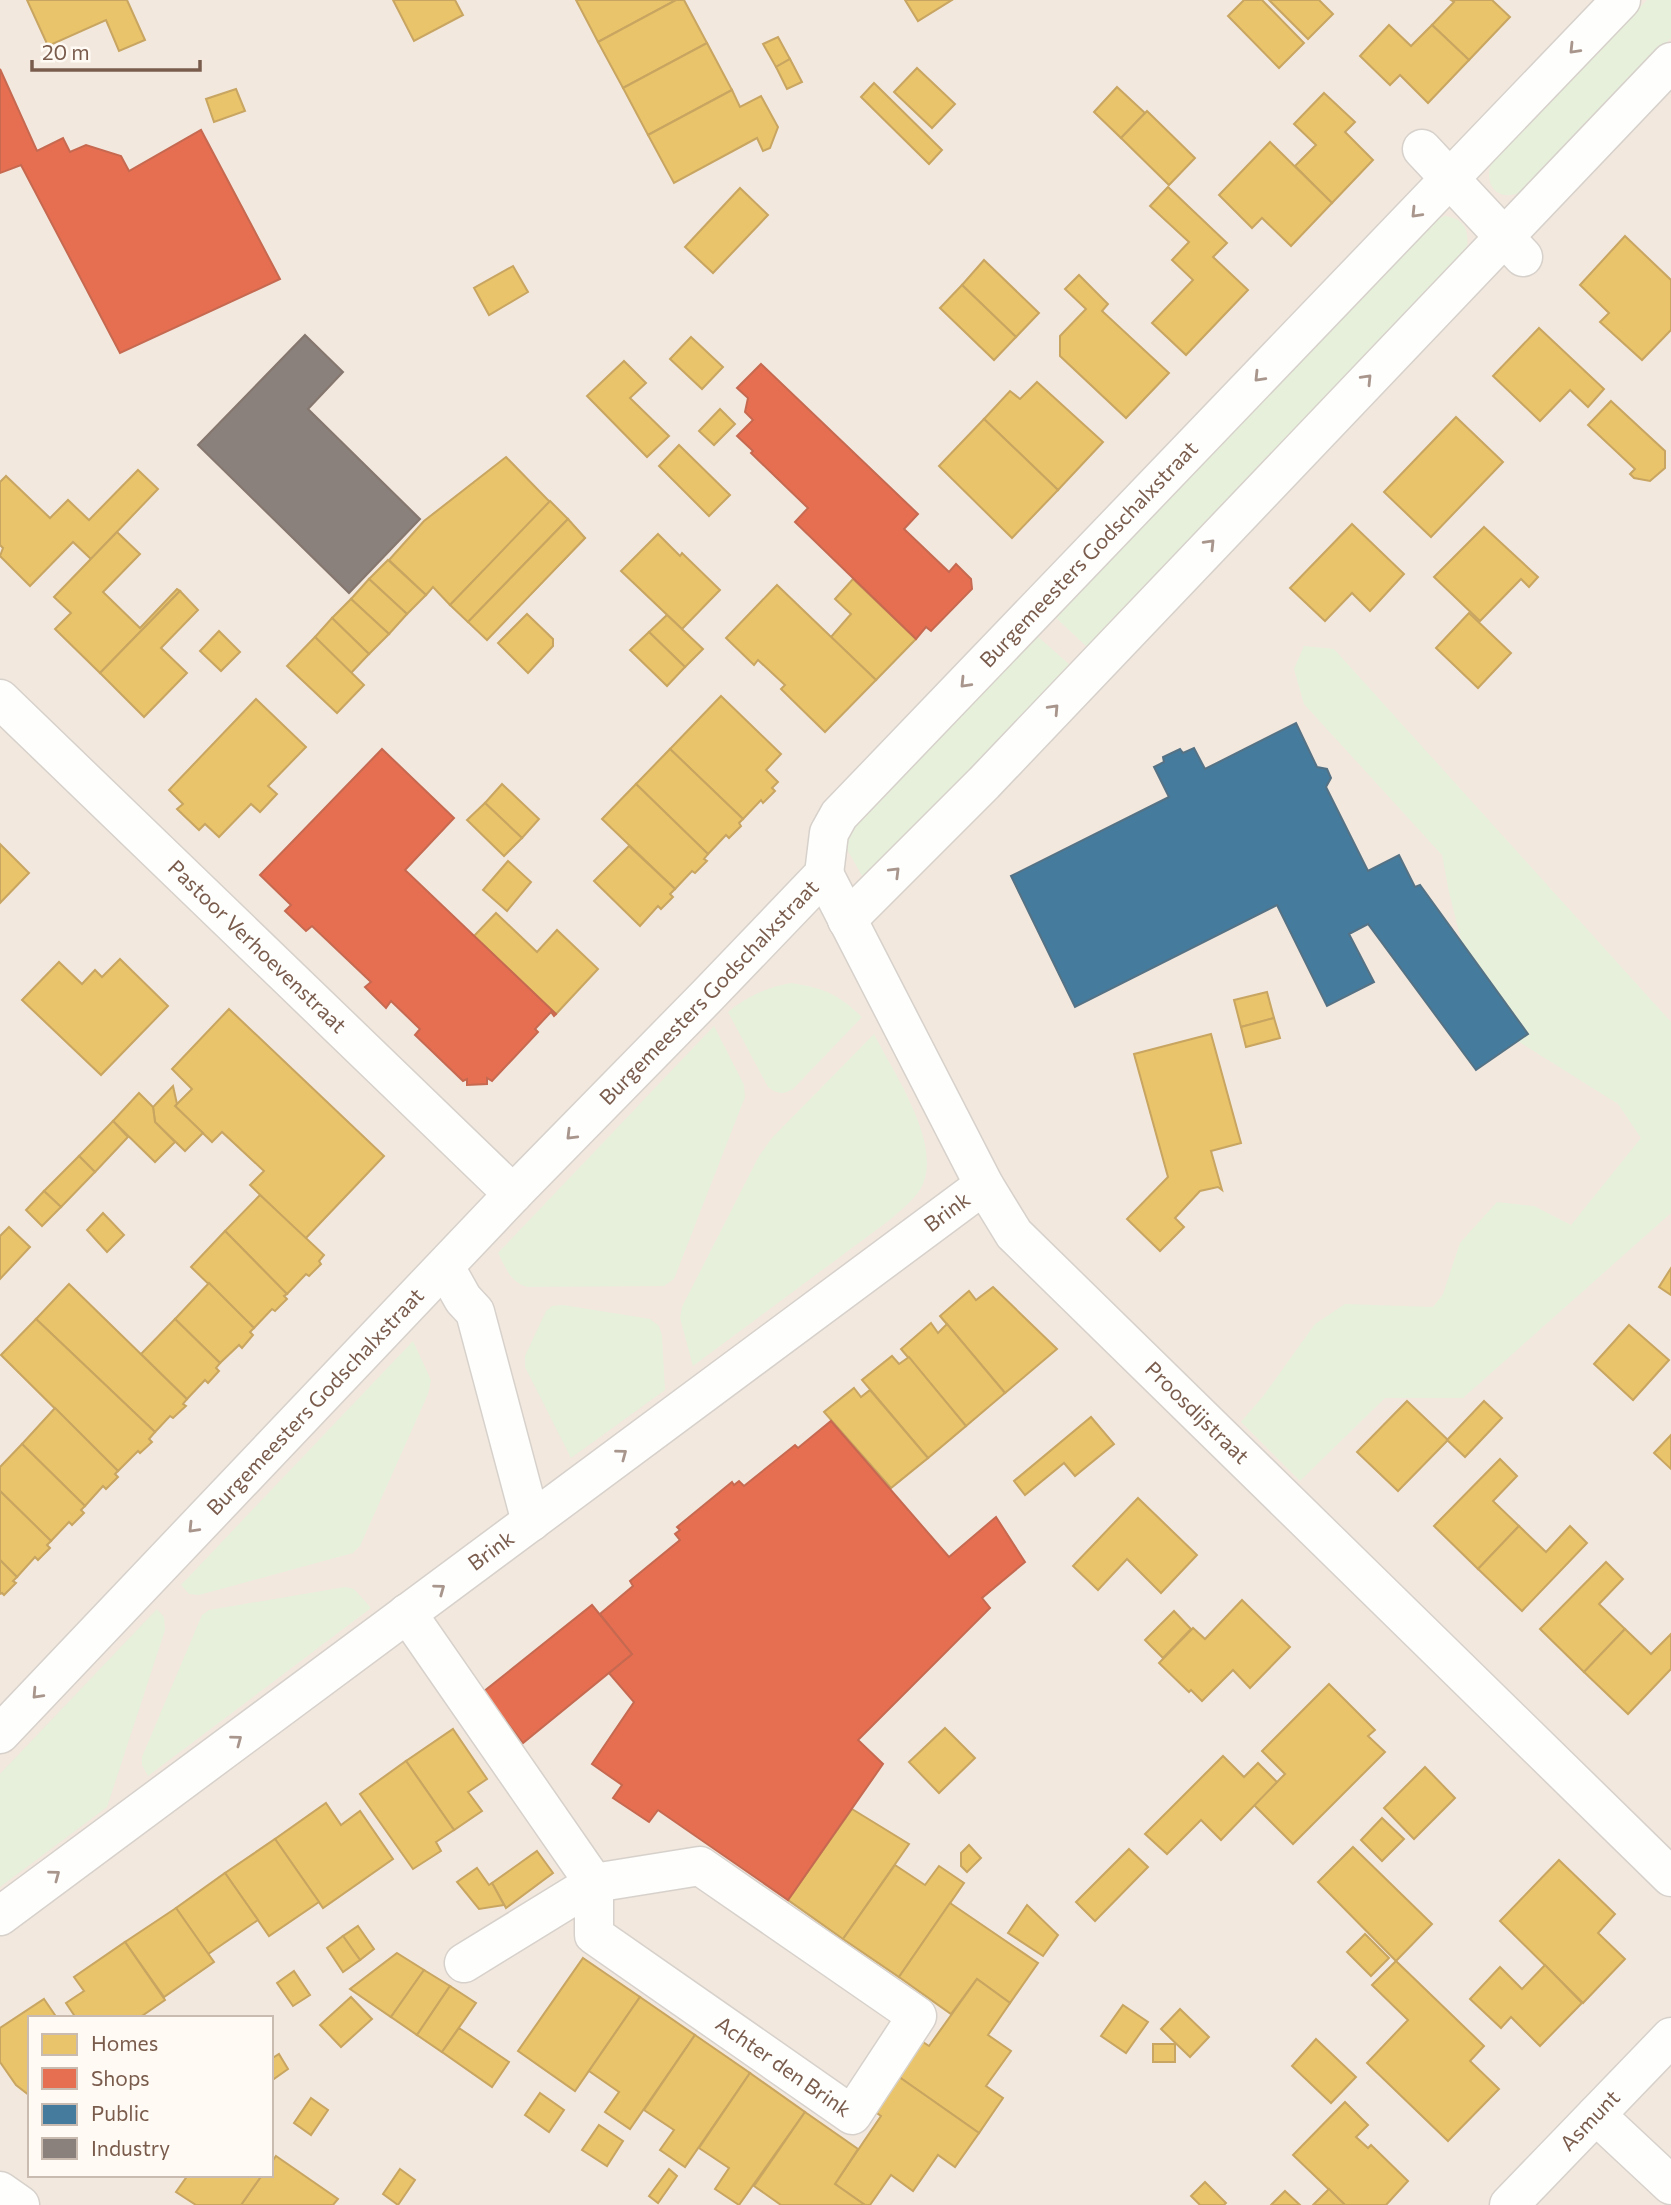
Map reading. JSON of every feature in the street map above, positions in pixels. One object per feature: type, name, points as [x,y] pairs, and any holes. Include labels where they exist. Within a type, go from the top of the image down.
[{"type":"street","name":"Burgemeesters Godschalxstraat","points":[[0,1734],[513,1194],[824,874],[829,833],[839,815],[1621,0]]},
{"type":"street","points":[[847,920],[1514,246],[1671,62]]},
{"type":"street","points":[[1422,149],[1514,246]]},
{"type":"street","name":"Pastoor Verhoevenstraat","points":[[0,699],[513,1194]]},
{"type":"street","name":"Proosdijstraat","points":[[824,874],[984,1185],[1014,1234],[1671,1877]]},
{"type":"street","name":"Brink","points":[[0,1916],[984,1185]]},
{"type":"street","points":[[445,1267],[463,1299],[475,1312],[531,1522]]},
{"type":"street","points":[[407,1613],[594,1883],[464,1963]]},
{"type":"street","name":"Achter den Brink","points":[[700,1866],[917,2016],[852,2115],[594,1934],[594,1883],[700,1866]]},
{"type":"street","name":"Asmunt","points":[[1508,2205],[1671,2037]]},
{"type":"street","points":[[1596,2115],[1671,2185]]},
{"type":"street","points":[[0,2191],[20,2205]]},
{"type":"shaded area","points":[[0,0],[1671,0],[1671,2205],[0,2205]]},
{"type":"green space","points":[[1647,0],[1671,0],[1671,38],[1526,189],[1509,195],[1496,191],[1489,179],[1492,161]]},
{"type":"green space","points":[[1445,216],[1464,226],[1467,249],[1087,647],[1054,616],[1436,220]]},
{"type":"green space","points":[[1036,635],[1070,665],[865,881],[840,837]]},
{"type":"green space","points":[[1304,646],[1334,649],[1671,1022],[1671,1213],[1463,1398],[1385,1398],[1300,1481],[1241,1422],[1315,1324],[1345,1304],[1433,1307],[1443,1294],[1460,1243],[1497,1202],[1534,1206],[1571,1225],[1641,1138],[1618,1104],[1500,1030],[1476,1000],[1442,855],[1304,704],[1294,669]]},
{"type":"green space","points":[[791,983],[830,993],[862,1017],[793,1089],[780,1093],[768,1087],[728,1012],[757,993]]},
{"type":"green space","points":[[714,1026],[744,1085],[745,1097],[674,1279],[664,1286],[527,1287],[516,1282],[498,1253]]},
{"type":"green space","points":[[874,1034],[903,1087],[920,1128],[926,1148],[927,1167],[923,1184],[909,1203],[891,1219],[693,1366],[680,1318],[682,1307],[759,1156],[772,1138]]},
{"type":"green space","points":[[563,1305],[650,1319],[659,1326],[665,1390],[571,1458],[525,1367],[525,1356],[546,1311],[552,1306]]},
{"type":"green space","points":[[413,1341],[431,1380],[428,1394],[360,1546],[353,1553],[199,1595],[189,1594],[181,1585]]},
{"type":"green space","points":[[345,1587],[354,1589],[371,1608],[148,1776],[142,1765],[142,1757],[202,1615],[209,1610]]},
{"type":"green space","points":[[157,1609],[164,1617],[165,1630],[107,1807],[0,1887],[0,1774]]},
{"type":"building: Homes","points":[[27,0],[127,0],[145,40],[119,51],[106,20],[48,46]]},
{"type":"building: Homes","points":[[393,0],[455,0],[463,15],[414,41]]},
{"type":"building: Homes","points":[[576,0],[676,0],[598,42]]},
{"type":"building: Homes","points":[[676,0],[684,0],[707,43],[623,88],[598,42]]},
{"type":"building: Homes","points":[[905,0],[952,0],[918,21]]},
{"type":"building: Homes","points":[[1244,0],[1262,0],[1304,43],[1279,68],[1228,16]]},
{"type":"building: Homes","points":[[1269,0],[1319,0],[1333,14],[1308,39]]},
{"type":"building: Homes","points":[[1451,0],[1492,0],[1510,17],[1469,60],[1432,25],[1454,2]]},
{"type":"building: Homes","points":[[1389,25],[1411,46],[1432,25],[1469,60],[1428,103],[1400,75],[1390,85],[1360,56]]},
{"type":"building: Homes","points":[[778,37],[790,59],[776,67],[763,44]]},
{"type":"building: Homes","points":[[707,43],[732,90],[648,135],[623,88]]},
{"type":"building: Homes","points":[[790,59],[802,82],[787,89],[776,67]]},
{"type":"building: Homes","points":[[917,68],[955,104],[932,128],[894,92]]},
{"type":"building: Homes","points":[[874,83],[942,150],[929,164],[861,97]]},
{"type":"building: Homes","points":[[1117,87],[1145,113],[1121,138],[1094,112]]},
{"type":"building: Homes","points":[[236,89],[245,111],[214,122],[206,99]]},
{"type":"building: Homes","points":[[732,90],[740,107],[761,96],[778,127],[770,148],[763,151],[757,138],[674,183],[648,135]]},
{"type":"building: Homes","points":[[1324,93],[1355,122],[1345,132],[1373,160],[1332,203],[1295,166],[1316,145],[1294,124]]},
{"type":"building: Homes","points":[[1147,111],[1195,158],[1169,185],[1121,138]]},
{"type":"building: Homes","points":[[1270,142],[1332,203],[1291,246],[1262,218],[1252,228],[1219,195]]},
{"type":"building: Homes","points":[[1168,187],[1227,243],[1213,257],[1248,290],[1186,355],[1152,323],[1193,280],[1172,260],[1189,242],[1150,206]]},
{"type":"building: Homes","points":[[740,188],[768,215],[713,273],[685,247]]},
{"type":"building: Homes","points":[[1625,236],[1671,280],[1671,330],[1642,360],[1600,322],[1609,313],[1580,285]]},
{"type":"building: Homes","points":[[984,260],[1039,313],[1016,337],[962,285]]},
{"type":"building: Homes","points":[[513,266],[528,292],[489,315],[474,288]]},
{"type":"building: Homes","points":[[1079,275],[1108,304],[1102,311],[1169,373],[1126,418],[1060,356],[1060,336],[1086,309],[1065,289]]},
{"type":"building: Homes","points":[[962,285],[1016,337],[994,360],[940,308]]},
{"type":"building: Homes","points":[[1539,328],[1604,389],[1588,407],[1570,390],[1540,421],[1493,376]]},
{"type":"building: Homes","points":[[691,337],[723,367],[702,389],[670,359]]},
{"type":"building: Homes","points":[[624,361],[646,383],[630,398],[669,436],[647,457],[587,396]]},
{"type":"building: Homes","points":[[1037,382],[1103,442],[1058,490],[984,419],[1010,391],[1020,399]]},
{"type":"building: Homes","points":[[1611,401],[1665,451],[1665,468],[1650,481],[1634,478],[1630,474],[1635,469],[1588,425]]},
{"type":"building: Homes","points":[[720,409],[735,424],[714,445],[699,431]]},
{"type":"building: Homes","points":[[1456,417],[1503,462],[1431,537],[1384,492]]},
{"type":"building: Homes","points":[[984,419],[1058,490],[1012,538],[939,466]]},
{"type":"building: Homes","points":[[679,445],[730,495],[709,516],[659,466]]},
{"type":"building: Homes","points":[[506,457],[585,538],[519,606],[483,571],[450,605],[433,587],[426,595],[389,560],[424,521]]},
{"type":"building: Homes","points":[[138,470],[158,489],[91,559],[73,542],[30,586],[0,556],[3,548],[0,545],[0,482],[6,476],[50,518],[68,500],[89,520]]},
{"type":"building: Homes","points":[[550,501],[568,519],[468,622],[450,605]]},
{"type":"building: Homes","points":[[568,519],[585,538],[487,640],[468,622]]},
{"type":"building: Homes","points":[[1352,524],[1404,574],[1370,611],[1352,593],[1325,621],[1290,588]]},
{"type":"building: Homes","points":[[1484,527],[1538,577],[1529,587],[1521,579],[1480,621],[1434,577]]},
{"type":"building: Homes","points":[[117,532],[140,554],[103,592],[140,628],[177,589],[180,591],[100,673],[55,629],[71,613],[54,597]]},
{"type":"building: Homes","points":[[658,534],[720,590],[682,629],[621,571]]},
{"type":"building: Homes","points":[[388,560],[426,595],[407,614],[369,579]]},
{"type":"building: Homes","points":[[369,579],[407,614],[389,634],[351,599]]},
{"type":"building: Homes","points":[[853,579],[916,639],[876,680],[831,637],[851,614],[835,599]]},
{"type":"building: Homes","points":[[777,585],[876,680],[825,732],[781,689],[785,685],[758,660],[754,665],[726,638]]},
{"type":"building: Homes","points":[[180,591],[198,610],[161,648],[187,673],[144,717],[100,673]]},
{"type":"building: Homes","points":[[351,599],[389,634],[369,654],[332,618]]},
{"type":"building: Homes","points":[[1469,613],[1511,653],[1478,688],[1436,648]]},
{"type":"building: Homes","points":[[527,614],[553,639],[553,646],[528,673],[498,643]]},
{"type":"building: Homes","points":[[667,615],[703,649],[685,667],[649,632]]},
{"type":"building: Homes","points":[[332,618],[369,654],[351,673],[315,637]]},
{"type":"building: Homes","points":[[219,631],[240,652],[221,671],[200,651]]},
{"type":"building: Homes","points":[[649,632],[685,667],[667,686],[630,650]]},
{"type":"building: Homes","points":[[315,637],[364,685],[337,713],[287,666]]},
{"type":"building: Homes","points":[[721,696],[781,754],[766,770],[778,782],[772,788],[775,791],[763,803],[761,800],[743,819],[670,749]]},
{"type":"building: Homes","points":[[256,699],[306,747],[268,786],[277,794],[260,812],[251,804],[219,837],[205,824],[199,830],[177,809],[183,804],[169,790]]},
{"type":"building: Homes","points":[[670,749],[743,819],[739,823],[741,826],[729,838],[726,835],[708,854],[636,784]]},
{"type":"building: Homes","points":[[502,784],[539,819],[522,838],[485,803]]},
{"type":"building: Homes","points":[[636,784],[708,854],[704,859],[707,861],[695,873],[692,871],[675,889],[602,819]]},
{"type":"building: Homes","points":[[485,803],[522,838],[504,856],[467,820]]},
{"type":"building: Homes","points":[[0,844],[29,873],[0,903]]},
{"type":"building: Homes","points":[[629,846],[675,889],[670,894],[673,897],[661,909],[658,906],[640,926],[594,881]]},
{"type":"building: Homes","points":[[508,861],[531,882],[507,911],[483,890]]},
{"type":"building: Homes","points":[[496,913],[537,952],[557,930],[598,969],[556,1014],[474,936]]},
{"type":"building: Homes","points":[[120,959],[168,1006],[101,1075],[22,1000],[59,962],[82,984],[95,970],[102,977]]},
{"type":"building: Homes","points":[[1267,992],[1274,1018],[1241,1027],[1234,1000]]},
{"type":"building: Homes","points":[[229,1009],[384,1156],[305,1239],[250,1185],[264,1171],[222,1132],[212,1142],[175,1106],[192,1089],[172,1069]]},
{"type":"building: Homes","points":[[1274,1018],[1280,1038],[1246,1047],[1241,1027]]},
{"type":"building: Homes","points":[[1211,1034],[1241,1143],[1211,1151],[1222,1190],[1218,1187],[1200,1191],[1175,1218],[1184,1227],[1160,1251],[1127,1219],[1168,1177],[1134,1054]]},
{"type":"building: Homes","points":[[173,1086],[177,1104],[175,1106],[203,1133],[185,1151],[155,1122],[153,1107]]},
{"type":"building: Homes","points":[[139,1093],[153,1107],[155,1122],[175,1142],[155,1162],[113,1121]]},
{"type":"building: Homes","points":[[113,1121],[128,1137],[95,1172],[79,1156]]},
{"type":"building: Homes","points":[[79,1156],[95,1172],[61,1207],[44,1191]]},
{"type":"building: Homes","points":[[44,1191],[61,1207],[42,1226],[26,1210]]},
{"type":"building: Homes","points":[[260,1195],[324,1255],[319,1261],[321,1264],[309,1276],[306,1274],[287,1294],[225,1231]]},
{"type":"building: Homes","points":[[103,1213],[124,1235],[107,1252],[87,1230]]},
{"type":"building: Homes","points":[[9,1227],[30,1247],[0,1279],[0,1236]]},
{"type":"building: Homes","points":[[225,1231],[287,1294],[284,1296],[287,1299],[275,1311],[272,1309],[254,1328],[191,1267]]},
{"type":"building: Homes","points":[[1671,1268],[1671,1295],[1659,1287]]},
{"type":"building: Homes","points":[[209,1283],[254,1328],[250,1332],[253,1335],[242,1348],[239,1345],[220,1363],[175,1319]]},
{"type":"building: Homes","points":[[69,1284],[187,1399],[183,1404],[186,1406],[173,1418],[170,1416],[155,1432],[36,1319]]},
{"type":"building: Homes","points":[[993,1287],[1057,1349],[1005,1393],[940,1316],[969,1291],[976,1300]]},
{"type":"building: Homes","points":[[36,1319],[155,1432],[149,1439],[152,1442],[140,1453],[138,1451],[118,1471],[1,1355]]},
{"type":"building: Homes","points":[[175,1319],[220,1363],[216,1368],[219,1371],[208,1383],[205,1380],[187,1399],[141,1354]]},
{"type":"building: Homes","points":[[931,1323],[938,1333],[947,1324],[1005,1393],[966,1426],[901,1349]]},
{"type":"building: Homes","points":[[1629,1325],[1669,1360],[1633,1400],[1594,1364]]},
{"type":"building: Homes","points":[[892,1356],[899,1364],[909,1357],[966,1426],[928,1458],[862,1380]]},
{"type":"building: Homes","points":[[854,1388],[861,1397],[870,1390],[928,1458],[891,1488],[824,1412]]},
{"type":"building: Homes","points":[[1407,1401],[1448,1440],[1398,1491],[1357,1452]]},
{"type":"building: Homes","points":[[1484,1401],[1502,1418],[1465,1457],[1447,1440]]},
{"type":"building: Homes","points":[[55,1408],[118,1471],[115,1474],[118,1477],[106,1489],[103,1486],[85,1506],[22,1444]]},
{"type":"building: Homes","points":[[1091,1417],[1114,1444],[1075,1476],[1064,1463],[1025,1495],[1014,1481]]},
{"type":"building: Homes","points":[[1671,1435],[1671,1469],[1654,1453]]},
{"type":"building: Homes","points":[[22,1444],[85,1506],[81,1510],[84,1513],[72,1525],[69,1522],[51,1541],[0,1491],[0,1467]]},
{"type":"building: Homes","points":[[1500,1459],[1517,1476],[1493,1501],[1519,1526],[1478,1569],[1434,1526]]},
{"type":"building: Homes","points":[[0,1491],[51,1541],[47,1545],[50,1548],[38,1560],[35,1557],[17,1577],[0,1560]]},
{"type":"building: Homes","points":[[1138,1498],[1197,1555],[1161,1593],[1127,1559],[1098,1590],[1073,1566]]},
{"type":"building: Homes","points":[[1519,1526],[1546,1552],[1570,1526],[1587,1543],[1522,1611],[1478,1569]]},
{"type":"building: Homes","points":[[0,1560],[17,1577],[13,1581],[16,1583],[4,1595],[0,1594]]},
{"type":"building: Homes","points":[[1606,1562],[1623,1579],[1599,1604],[1625,1629],[1584,1672],[1540,1629]]},
{"type":"building: Homes","points":[[1242,1600],[1290,1647],[1250,1688],[1233,1670],[1202,1701],[1159,1663],[1193,1628],[1205,1639]]},
{"type":"building: Homes","points":[[1174,1611],[1191,1629],[1163,1658],[1145,1640]]},
{"type":"building: Homes","points":[[1625,1629],[1651,1654],[1671,1634],[1671,1669],[1628,1714],[1584,1672]]},
{"type":"building: Homes","points":[[1329,1684],[1375,1730],[1368,1736],[1385,1752],[1293,1844],[1254,1805],[1285,1774],[1262,1751]]},
{"type":"building: Homes","points":[[945,1728],[975,1758],[939,1793],[909,1762]]},
{"type":"building: Homes","points":[[453,1729],[487,1779],[468,1792],[482,1811],[454,1830],[406,1761]]},
{"type":"building: Homes","points":[[1223,1756],[1244,1777],[1258,1763],[1277,1782],[1221,1840],[1201,1820],[1167,1854],[1145,1834]]},
{"type":"building: Homes","points":[[406,1761],[454,1830],[436,1842],[441,1851],[413,1869],[360,1794]]},
{"type":"building: Homes","points":[[1425,1767],[1455,1798],[1414,1839],[1384,1808]]},
{"type":"building: Homes","points":[[326,1803],[341,1825],[360,1811],[393,1859],[323,1908],[275,1839]]},
{"type":"building: Homes","points":[[852,1809],[909,1844],[843,1939],[788,1900]]},
{"type":"building: Homes","points":[[1382,1818],[1404,1839],[1382,1861],[1361,1840]]},
{"type":"building: Homes","points":[[275,1839],[319,1902],[269,1936],[225,1873]]},
{"type":"building: Homes","points":[[969,1845],[981,1858],[967,1872],[961,1866],[961,1853]]},
{"type":"building: Homes","points":[[1353,1847],[1432,1924],[1396,1961],[1318,1882]]},
{"type":"building: Homes","points":[[1129,1849],[1148,1867],[1095,1921],[1076,1902]]},
{"type":"building: Homes","points":[[537,1851],[553,1873],[506,1908],[492,1883]]},
{"type":"building: Homes","points":[[1559,1860],[1615,1914],[1598,1933],[1625,1959],[1583,2003],[1500,1921]]},
{"type":"building: Homes","points":[[895,1865],[925,1885],[939,1866],[964,1883],[899,1977],[843,1939]]},
{"type":"building: Homes","points":[[477,1868],[489,1885],[492,1883],[504,1905],[479,1909],[457,1882]]},
{"type":"building: Homes","points":[[225,1873],[258,1920],[208,1954],[176,1908]]},
{"type":"building: Homes","points":[[950,1903],[1038,1963],[1010,2003],[977,1979],[951,2014],[899,1977]]},
{"type":"building: Homes","points":[[1027,1905],[1058,1935],[1043,1956],[1008,1933]]},
{"type":"building: Homes","points":[[176,1908],[214,1962],[164,1997],[125,1942]]},
{"type":"building: Homes","points":[[358,1926],[374,1949],[360,1960],[343,1936]]},
{"type":"building: Homes","points":[[1365,1934],[1389,1958],[1371,1976],[1347,1952]]},
{"type":"building: Homes","points":[[343,1936],[360,1960],[343,1972],[327,1948]]},
{"type":"building: Homes","points":[[125,1942],[165,2000],[142,2016],[75,2016],[66,2003],[84,1991],[74,1977]]},
{"type":"building: Homes","points":[[397,1953],[424,1970],[391,2017],[350,1989]]},
{"type":"building: Homes","points":[[583,1958],[640,1997],[575,2091],[518,2051]]},
{"type":"building: Homes","points":[[1396,1961],[1484,2046],[1470,2061],[1499,2089],[1448,2141],[1367,2063],[1408,2020],[1372,1985]]},
{"type":"building: Homes","points":[[1545,1965],[1582,2003],[1540,2046],[1511,2017],[1501,2028],[1470,1999],[1500,1967],[1522,1989]]},
{"type":"building: Homes","points":[[424,1970],[450,1986],[417,2035],[391,2017]]},
{"type":"building: Homes","points":[[294,1971],[310,1995],[293,2006],[277,1983]]},
{"type":"building: Homes","points":[[977,1979],[1010,2003],[988,2035],[1011,2051],[986,2086],[1003,2098],[979,2133],[892,2072],[917,2038],[929,2046]]},
{"type":"building: Homes","points":[[450,1986],[476,2003],[442,2052],[417,2035]]},
{"type":"building: Homes","points":[[351,1997],[372,2019],[341,2047],[320,2025]]},
{"type":"building: Homes","points":[[640,1997],[695,2035],[630,2129],[605,2112],[619,2092],[589,2071]]},
{"type":"building: Homes","points":[[44,1999],[56,2016],[28,2016],[28,2094],[16,2085],[0,2062],[0,2028]]},
{"type":"building: Homes","points":[[1123,2005],[1148,2022],[1126,2053],[1101,2036]]},
{"type":"building: Homes","points":[[1180,2009],[1209,2037],[1190,2057],[1161,2029]]},
{"type":"building: Homes","points":[[459,2028],[509,2062],[492,2087],[442,2052]]},
{"type":"building: Homes","points":[[695,2035],[750,2073],[685,2167],[660,2150],[674,2130],[644,2110]]},
{"type":"building: Homes","points":[[1316,2039],[1356,2077],[1331,2103],[1292,2066]]},
{"type":"building: Homes","points":[[1153,2044],[1175,2044],[1175,2062],[1153,2062]]},
{"type":"building: Homes","points":[[279,2054],[288,2069],[273,2080],[273,2058]]},
{"type":"building: Homes","points":[[892,2072],[979,2133],[955,2167],[938,2155],[913,2191],[891,2175],[870,2205],[865,2205],[835,2184],[881,2116],[868,2107]]},
{"type":"building: Homes","points":[[750,2073],[805,2112],[739,2205],[715,2189],[729,2168],[699,2148]]},
{"type":"building: Homes","points":[[540,2093],[564,2110],[549,2132],[525,2115]]},
{"type":"building: Homes","points":[[311,2098],[328,2110],[311,2135],[294,2123]]},
{"type":"building: Homes","points":[[1345,2102],[1368,2125],[1356,2137],[1368,2148],[1371,2145],[1408,2181],[1386,2205],[1345,2205],[1293,2155]]},
{"type":"building: Homes","points":[[805,2112],[858,2149],[835,2184],[865,2205],[781,2205],[754,2186]]},
{"type":"building: Homes","points":[[599,2125],[623,2141],[607,2166],[582,2150]]},
{"type":"building: Homes","points":[[276,2156],[338,2199],[333,2205],[241,2205],[261,2177],[273,2177],[273,2160]]},
{"type":"building: Homes","points":[[400,2169],[415,2180],[398,2205],[383,2194]]},
{"type":"building: Homes","points":[[669,2169],[677,2176],[658,2203],[649,2196]]},
{"type":"building: Homes","points":[[187,2177],[261,2177],[241,2205],[196,2205],[176,2192]]},
{"type":"building: Homes","points":[[1205,2182],[1226,2203],[1224,2205],[1200,2205],[1191,2196]]},
{"type":"building: Homes","points":[[1329,2189],[1345,2205],[1313,2205]]},
{"type":"building: Homes","points":[[1285,2191],[1300,2205],[1271,2205]]},
{"type":"building: Shops","points":[[0,69],[37,151],[63,138],[70,152],[86,145],[121,156],[129,171],[201,130],[280,279],[120,353],[21,165],[0,173]]},
{"type":"building: Shops","points":[[761,364],[918,514],[904,529],[949,572],[956,564],[971,579],[972,589],[931,631],[926,627],[916,639],[795,522],[808,508],[737,436],[753,420],[745,412],[748,398],[737,388]]},
{"type":"building: Shops","points":[[382,749],[454,818],[405,870],[556,1014],[554,1016],[551,1012],[535,1029],[538,1032],[492,1081],[487,1078],[487,1084],[467,1085],[467,1079],[463,1081],[415,1035],[420,1029],[391,1001],[386,1008],[365,987],[371,982],[312,926],[306,931],[285,911],[291,905],[260,875]]},
{"type":"building: Shops","points":[[831,1421],[949,1557],[996,1517],[1025,1562],[982,1598],[990,1608],[858,1740],[883,1764],[788,1900],[658,1810],[649,1822],[613,1798],[622,1785],[592,1764],[634,1702],[609,1673],[632,1654],[600,1614],[633,1586],[630,1581],[680,1540],[675,1534],[680,1530],[677,1527],[732,1482],[734,1485],[739,1481],[744,1486],[795,1445],[798,1448]]},
{"type":"building: Shops","points":[[592,1605],[632,1654],[523,1743],[506,1721],[503,1724],[483,1692]]},
{"type":"building: Public","points":[[1296,723],[1317,767],[1327,769],[1331,778],[1326,787],[1368,871],[1399,855],[1415,887],[1420,885],[1528,1034],[1476,1070],[1368,924],[1349,934],[1374,982],[1327,1006],[1277,905],[1075,1007],[1011,876],[1169,797],[1154,767],[1164,762],[1163,757],[1180,749],[1183,753],[1194,748],[1205,769]]},
{"type":"building: Industry","points":[[305,335],[343,372],[308,409],[420,519],[349,593],[198,445]]}]
